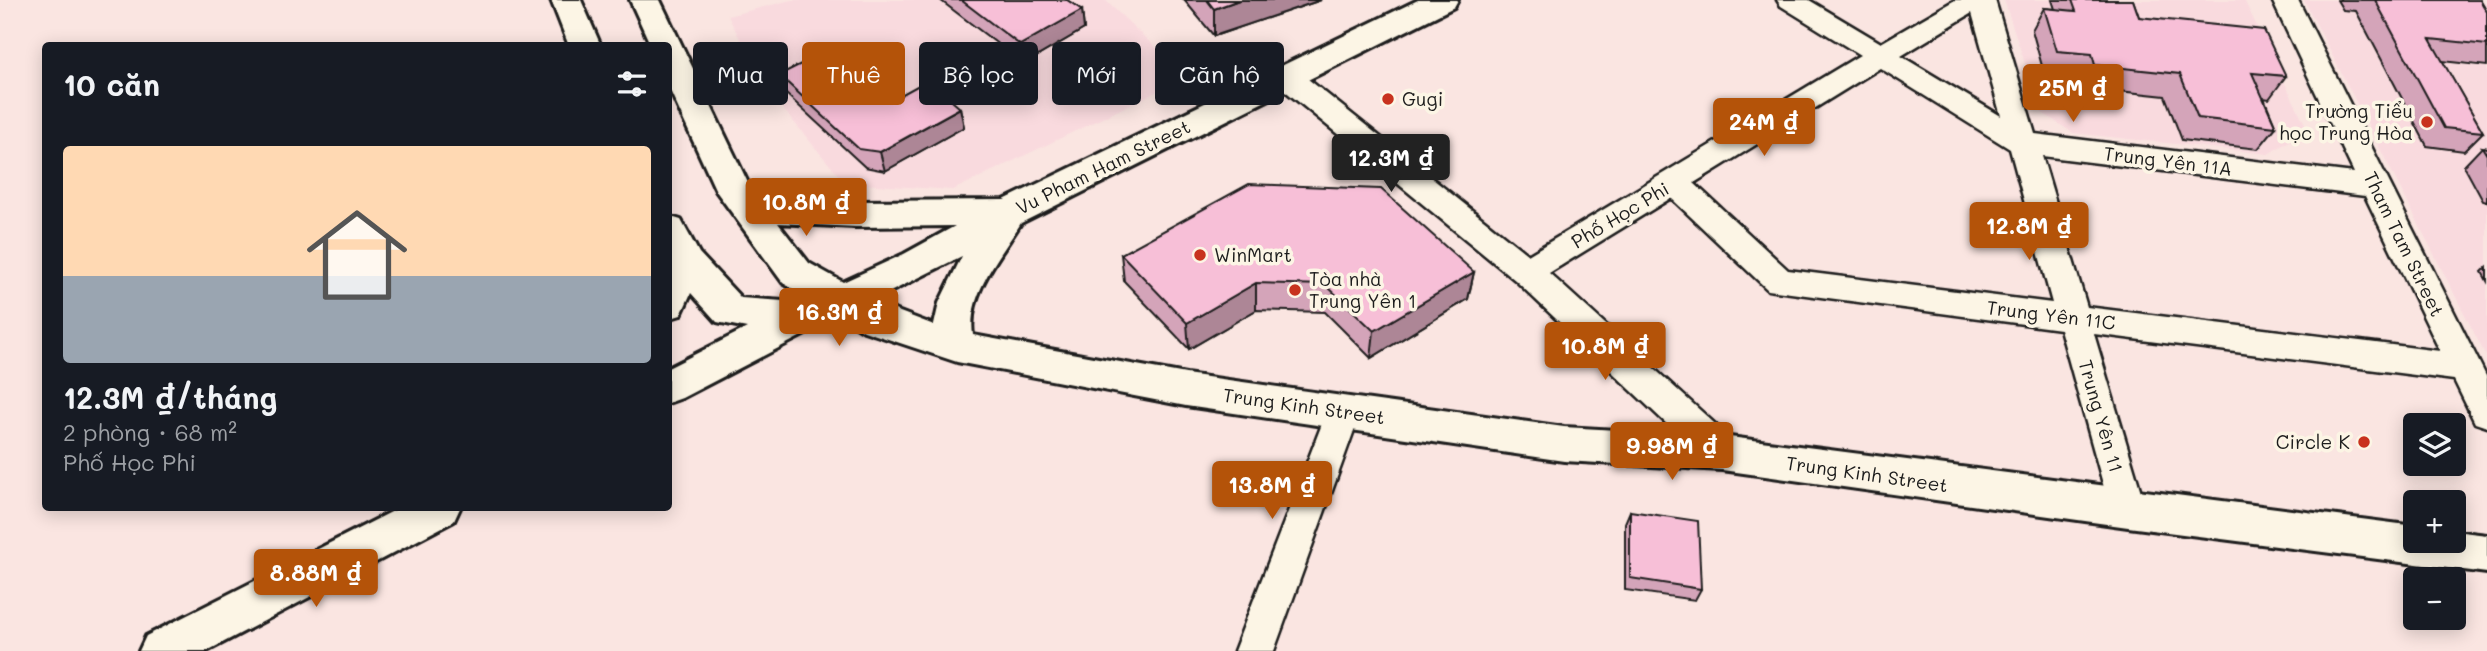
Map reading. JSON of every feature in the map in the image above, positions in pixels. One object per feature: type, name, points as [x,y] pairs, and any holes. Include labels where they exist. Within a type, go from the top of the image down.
[{"type":"main road","points":[[566,0],[583,42]]},
{"type":"main road","name":"Trung Kinh Street","points":[[645,0],[666,42]]},
{"type":"main road","name":"Vu Pham Ham Street","points":[[672,385],[802,317],[917,264],[1009,213],[1443,0]]},
{"type":"main road","name":"Trung Kinh Street","points":[[672,56],[734,191],[796,273],[878,320],[957,347],[1186,390],[1563,444],[1721,453],[2128,509],[2487,554]]},
{"type":"main road","points":[[746,208],[855,214],[1009,213]]},
{"type":"main road","points":[[957,347],[952,330],[954,314],[984,248],[1009,213]]},
{"type":"main road","points":[[672,279],[677,246]]},
{"type":"main road","name":"Trung Kinh Street","points":[[677,246],[731,312],[878,320]]},
{"type":"main road","points":[[162,651],[433,511]]},
{"type":"street","name":"Trung Yên 11A","points":[[1790,0],[2023,143],[2376,186]]},
{"type":"street","name":"Phố Học Phi","points":[[1526,271],[1975,0]]},
{"type":"street","name":"Trung Yên 11","points":[[1982,0],[2128,509]]},
{"type":"street","name":"Tham Tam Street","points":[[2285,0],[2487,413]]},
{"type":"street","points":[[1288,78],[1526,271],[1721,453]]},
{"type":"street","name":"Trung Yên 11C","points":[[1675,183],[1779,281],[2465,368]]},
{"type":"street","points":[[1254,651],[1344,411]]},
{"type":"shaded area","points":[[791,0],[1105,0],[1155,47],[1155,92],[1141,99],[1141,42],[1052,42],[1052,105],[1129,105],[953,190],[845,183],[780,105],[788,105],[788,42],[742,42],[728,16]]},
{"type":"shaded area","points":[[2004,0],[2244,0],[2308,130],[2268,154],[2073,133],[2041,112]]},
{"type":"shaded area","name":"Trường Tiểu học Trung Hòa","points":[[2304,0],[2473,0],[2487,4],[2487,358]]},
{"type":"building","points":[[961,0],[1067,0],[1082,10],[1025,42],[1016,42]]},
{"type":"building","points":[[1207,0],[1239,0],[1214,9]]},
{"type":"building","points":[[2072,0],[2133,0],[2139,17],[2264,30],[2286,76],[2252,73],[2276,127],[2198,118],[2180,74],[2095,65],[2092,54],[2057,51],[2044,8],[2076,11]]},
{"type":"building","points":[[2375,0],[2480,0],[2487,12],[2487,45],[2430,39],[2483,132],[2444,128]]},
{"type":"building","points":[[802,64],[802,96],[788,83],[788,70]]},
{"type":"building","points":[[919,85],[919,105],[957,105],[960,108],[880,152],[859,149],[811,105],[905,105],[905,93]]},
{"type":"building","name":"Tòa nhà Trung Yên 1","points":[[1249,184],[1381,189],[1474,272],[1374,331],[1326,285],[1256,283],[1187,323],[1121,254]]},
{"type":"building","points":[[1630,511],[1698,521],[1701,589],[1630,578]]},
{"type":"place","name":"Gugi","points":[[1388,99]]},
{"type":"place","name":"Trường Tiểu học Trung Hòa","points":[[2427,122]]},
{"type":"place","name":"WinMart","points":[[1200,255]]},
{"type":"place","name":"Tòa nhà Trung Yên 1","points":[[1295,290]]},
{"type":"place","name":"Circle K","points":[[2364,442]]}]
